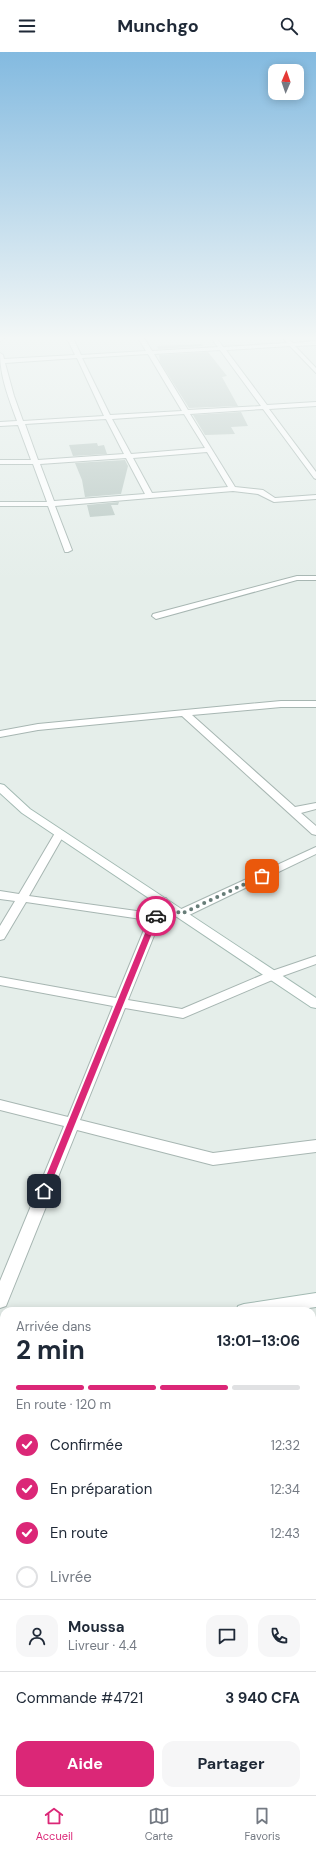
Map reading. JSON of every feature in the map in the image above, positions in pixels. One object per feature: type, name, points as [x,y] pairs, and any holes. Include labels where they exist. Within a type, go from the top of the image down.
[{"type":"street","points":[[0,424],[67,419]]},
{"type":"street","points":[[109,419],[150,496]]},
{"type":"street","points":[[191,419],[233,489]]},
{"type":"street","points":[[273,419],[316,477]]},
{"type":"street","points":[[21,422],[68,550]]},
{"type":"street","points":[[0,462],[36,462],[210,450]]},
{"type":"street","points":[[0,504],[51,504],[233,489],[260,492],[274,500],[316,497]]},
{"type":"street","points":[[156,616],[297,578],[316,578]]},
{"type":"street","points":[[0,734],[38,727],[184,713],[281,704],[316,704]]},
{"type":"street","points":[[184,713],[316,832]]},
{"type":"street","points":[[0,787],[26,811],[316,1004]]},
{"type":"street","points":[[293,811],[316,806]]},
{"type":"street","points":[[0,936],[60,833]]},
{"type":"street","points":[[181,914],[316,850]]},
{"type":"street","points":[[0,895],[155,917]]},
{"type":"street","points":[[0,1301],[162,901]]},
{"type":"street","points":[[0,981],[183,1014],[273,975],[316,960]]},
{"type":"street","points":[[0,1105],[214,1159],[316,1146]]},
{"type":"street","points":[[270,1307],[316,1300]]},
{"type":"building","points":[[196,419],[245,419],[248,426],[231,427],[235,434],[205,435]]},
{"type":"building","points":[[97,443],[98,446],[104,445],[107,454],[73,456],[69,445]]},
{"type":"building","points":[[125,460],[128,466],[121,494],[85,497],[82,480],[75,463]]},
{"type":"building","points":[[119,502],[118,505],[111,505],[115,515],[90,517],[87,505]]},
{"type":"way so far","points":[[156,916],[162,901],[181,914],[262,876]]},
{"type":"route","points":[[44,1191],[156,916]]}]
